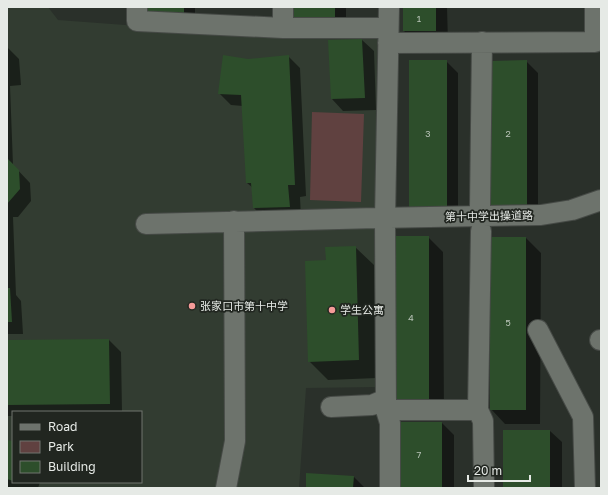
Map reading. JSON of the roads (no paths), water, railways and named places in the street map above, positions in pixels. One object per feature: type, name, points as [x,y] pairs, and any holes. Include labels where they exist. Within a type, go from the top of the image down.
[{"type":"street","points":[[137,7],[137,21],[283,28],[482,42],[595,42],[595,7]]},
{"type":"street","points":[[283,7],[283,28]]},
{"type":"street","points":[[389,7],[380,218],[386,404],[390,423],[390,488]]},
{"type":"street","points":[[480,207],[482,42]]},
{"type":"street","name":"第十中学出操道路","points":[[146,224],[380,218],[541,216],[572,210],[601,200]]},
{"type":"street","points":[[226,488],[235,441],[234,221]]},
{"type":"street","points":[[481,231],[478,410],[484,421],[484,488]]},
{"type":"street","points":[[538,330],[583,417],[585,488]]},
{"type":"street","points":[[331,407],[372,406],[386,404],[478,410]]},
{"type":"place","name":"张家口市第十中学","points":[[192,306]]},
{"type":"place","name":"学生公寓","points":[[332,310]]}]
